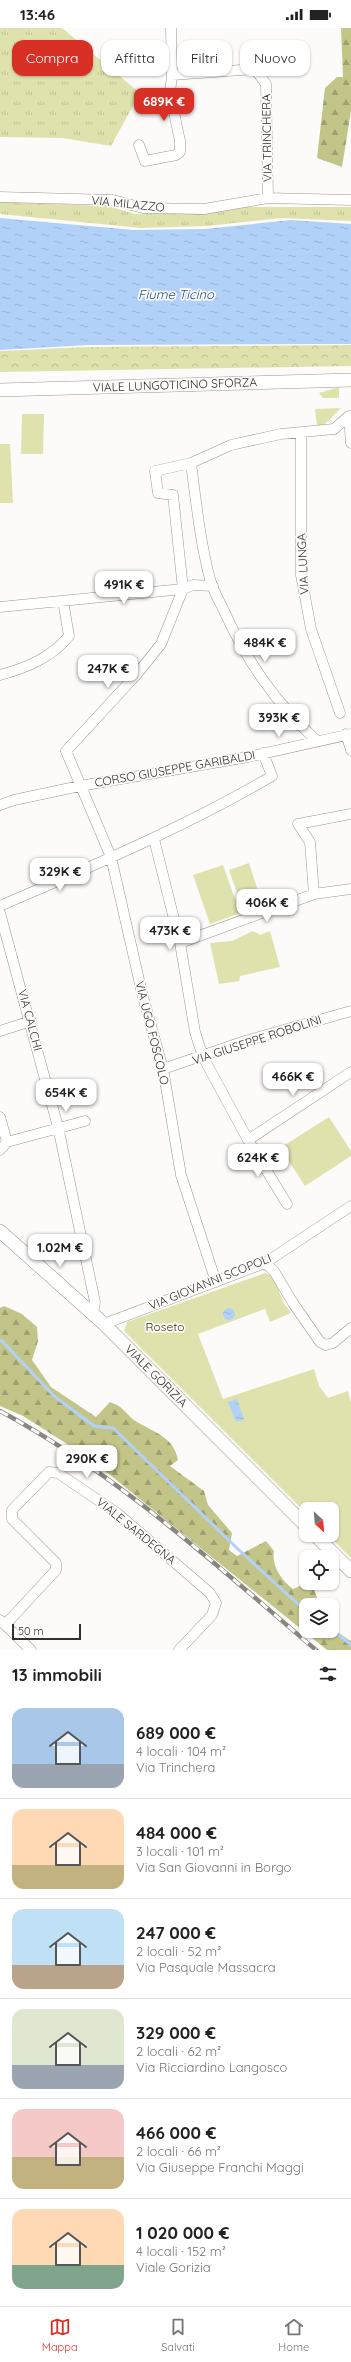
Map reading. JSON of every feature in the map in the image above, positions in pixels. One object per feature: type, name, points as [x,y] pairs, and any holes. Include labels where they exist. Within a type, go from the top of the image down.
[{"type":"street","points":[[139,145],[145,161],[176,155],[180,152],[180,141],[170,93],[172,75],[171,28]]},
{"type":"street","name":"VIA TRINCHERA","points":[[172,75],[255,69],[260,74],[266,84],[268,198]]},
{"type":"street","name":"VIA MILAZZO","points":[[0,197],[113,200],[143,208],[204,209],[268,198],[351,200]]},
{"type":"street","name":"VIALE LUNGOTICINO SFORZA","points":[[0,390],[351,380]]},
{"type":"street","points":[[183,589],[173,495],[158,493],[155,471],[191,463],[231,445],[281,434],[334,429],[350,416]]},
{"type":"street","points":[[350,416],[351,443]]},
{"type":"street","name":"VIA LUNGA","points":[[301,433],[302,582],[311,629],[340,713]]},
{"type":"street","points":[[191,463],[202,538],[213,586],[233,631],[267,689],[290,716],[316,740]]},
{"type":"street","points":[[0,607],[183,589],[193,585],[213,586]]},
{"type":"street","name":"VIA UGO FOSCOLO","points":[[183,589],[161,644],[137,674],[66,751],[84,787],[111,857],[142,993],[163,1069],[181,1175],[216,1282]]},
{"type":"street","points":[[0,675],[41,661],[61,646],[69,636],[63,601]]},
{"type":"street","points":[[349,734],[351,750]]},
{"type":"street","name":"CORSO GIUSEPPE GARIBALDI","points":[[0,805],[14,800],[262,753],[349,734]]},
{"type":"street","points":[[0,906],[154,839],[222,805],[272,776],[262,753]]},
{"type":"street","points":[[314,894],[310,842],[298,824],[351,814]]},
{"type":"street","points":[[154,839],[180,943],[194,1032],[202,1057],[248,1140],[287,1204]]},
{"type":"street","points":[[180,943],[314,894],[351,889]]},
{"type":"street","name":"VIA CALCHI","points":[[0,914],[31,1021],[58,1127],[94,1302],[93,1313]]},
{"type":"street","name":"VIA GIUSEPPE ROBOLINI","points":[[163,1069],[202,1057],[245,1041],[351,1011]]},
{"type":"street","points":[[0,1031],[31,1021]]},
{"type":"street","points":[[248,1140],[351,1072]]},
{"type":"street","points":[[0,1117],[3,1146],[58,1127],[85,1121]]},
{"type":"street","name":"VIA GIOVANNI SCOPOLI","points":[[104,1324],[265,1262],[351,1206]]},
{"type":"street","name":"VIALE GORIZIA","points":[[0,1231],[93,1313],[299,1519]]},
{"type":"street","points":[[265,1262],[274,1271],[293,1303],[320,1342],[326,1345],[333,1343],[351,1328]]},
{"type":"street","name":"VIALE SARDEGNA","points":[[31,1650],[2,1623],[56,1570],[56,1563],[12,1519],[12,1510],[49,1472],[58,1473],[117,1513],[210,1594],[216,1603],[212,1616],[179,1650]]},
{"type":"street","points":[[322,1542],[351,1571]]},
{"type":"green space","points":[[0,28],[62,28],[76,40],[12,40],[12,76],[93,76],[93,54],[101,60],[101,76],[120,76],[140,93],[111,146],[63,138],[0,137]]},
{"type":"green space","points":[[341,28],[351,28],[351,111],[342,167],[317,158],[325,88],[337,77],[343,77]]},
{"type":"green space","points":[[0,202],[108,206],[135,214],[202,213],[247,207],[351,207],[351,221],[281,218],[207,226],[141,228],[0,214]]},
{"type":"green space","points":[[351,345],[351,366],[0,372],[0,351],[88,347]]},
{"type":"green space","points":[[339,387],[339,398],[323,398],[319,393]]},
{"type":"green space","points":[[341,408],[323,426],[317,426],[315,409]]},
{"type":"green space","points":[[22,414],[44,414],[43,454],[21,454]]},
{"type":"green space","points":[[0,444],[10,444],[13,503],[0,503]]},
{"type":"green space","points":[[249,863],[260,897],[241,904],[229,870]]},
{"type":"green space","points":[[223,865],[240,913],[210,924],[193,875]]},
{"type":"green space","points":[[253,931],[260,935],[270,931],[280,967],[240,976],[239,981],[219,984],[210,943],[232,941]]},
{"type":"green space","points":[[329,1117],[351,1151],[351,1156],[305,1186],[280,1148]]},
{"type":"green space","name":"Roseto","points":[[265,1273],[273,1276],[283,1302],[291,1313],[270,1322],[265,1309],[198,1334],[223,1399],[314,1369],[319,1386],[328,1398],[348,1391],[351,1403],[351,1558],[335,1542],[339,1542],[339,1502],[299,1502],[299,1506],[124,1331],[127,1322]]},
{"type":"green space","points":[[4,1306],[22,1314],[37,1327],[38,1341],[32,1360],[51,1387],[96,1417],[110,1402],[115,1404],[134,1420],[161,1436],[172,1445],[178,1460],[170,1466],[204,1491],[208,1505],[232,1533],[229,1550],[237,1556],[266,1541],[274,1551],[274,1562],[278,1573],[289,1586],[293,1589],[299,1586],[299,1590],[314,1590],[317,1598],[299,1598],[299,1627],[89,1458],[23,1416],[0,1406],[0,1308]]},
{"type":"green space","points":[[339,1633],[351,1641],[351,1650],[327,1650],[312,1638],[339,1638]]},
{"type":"water","name":"Fiume Ticino","points":[[0,218],[134,230],[205,229],[291,220],[351,224],[351,344],[88,345],[0,350]]},
{"type":"water","points":[[227,1308],[231,1308],[235,1314],[231,1320],[227,1320],[223,1316],[223,1312]]},
{"type":"water","points":[[237,1399],[244,1419],[236,1422],[228,1402]]},
{"type":"waterway","points":[[1,1340],[54,1396],[94,1426],[113,1428],[239,1550],[299,1604]]},
{"type":"waterway","points":[[339,1635],[351,1645]]},
{"type":"railway","points":[[0,1411],[85,1463],[125,1492],[202,1553],[316,1650]]}]
